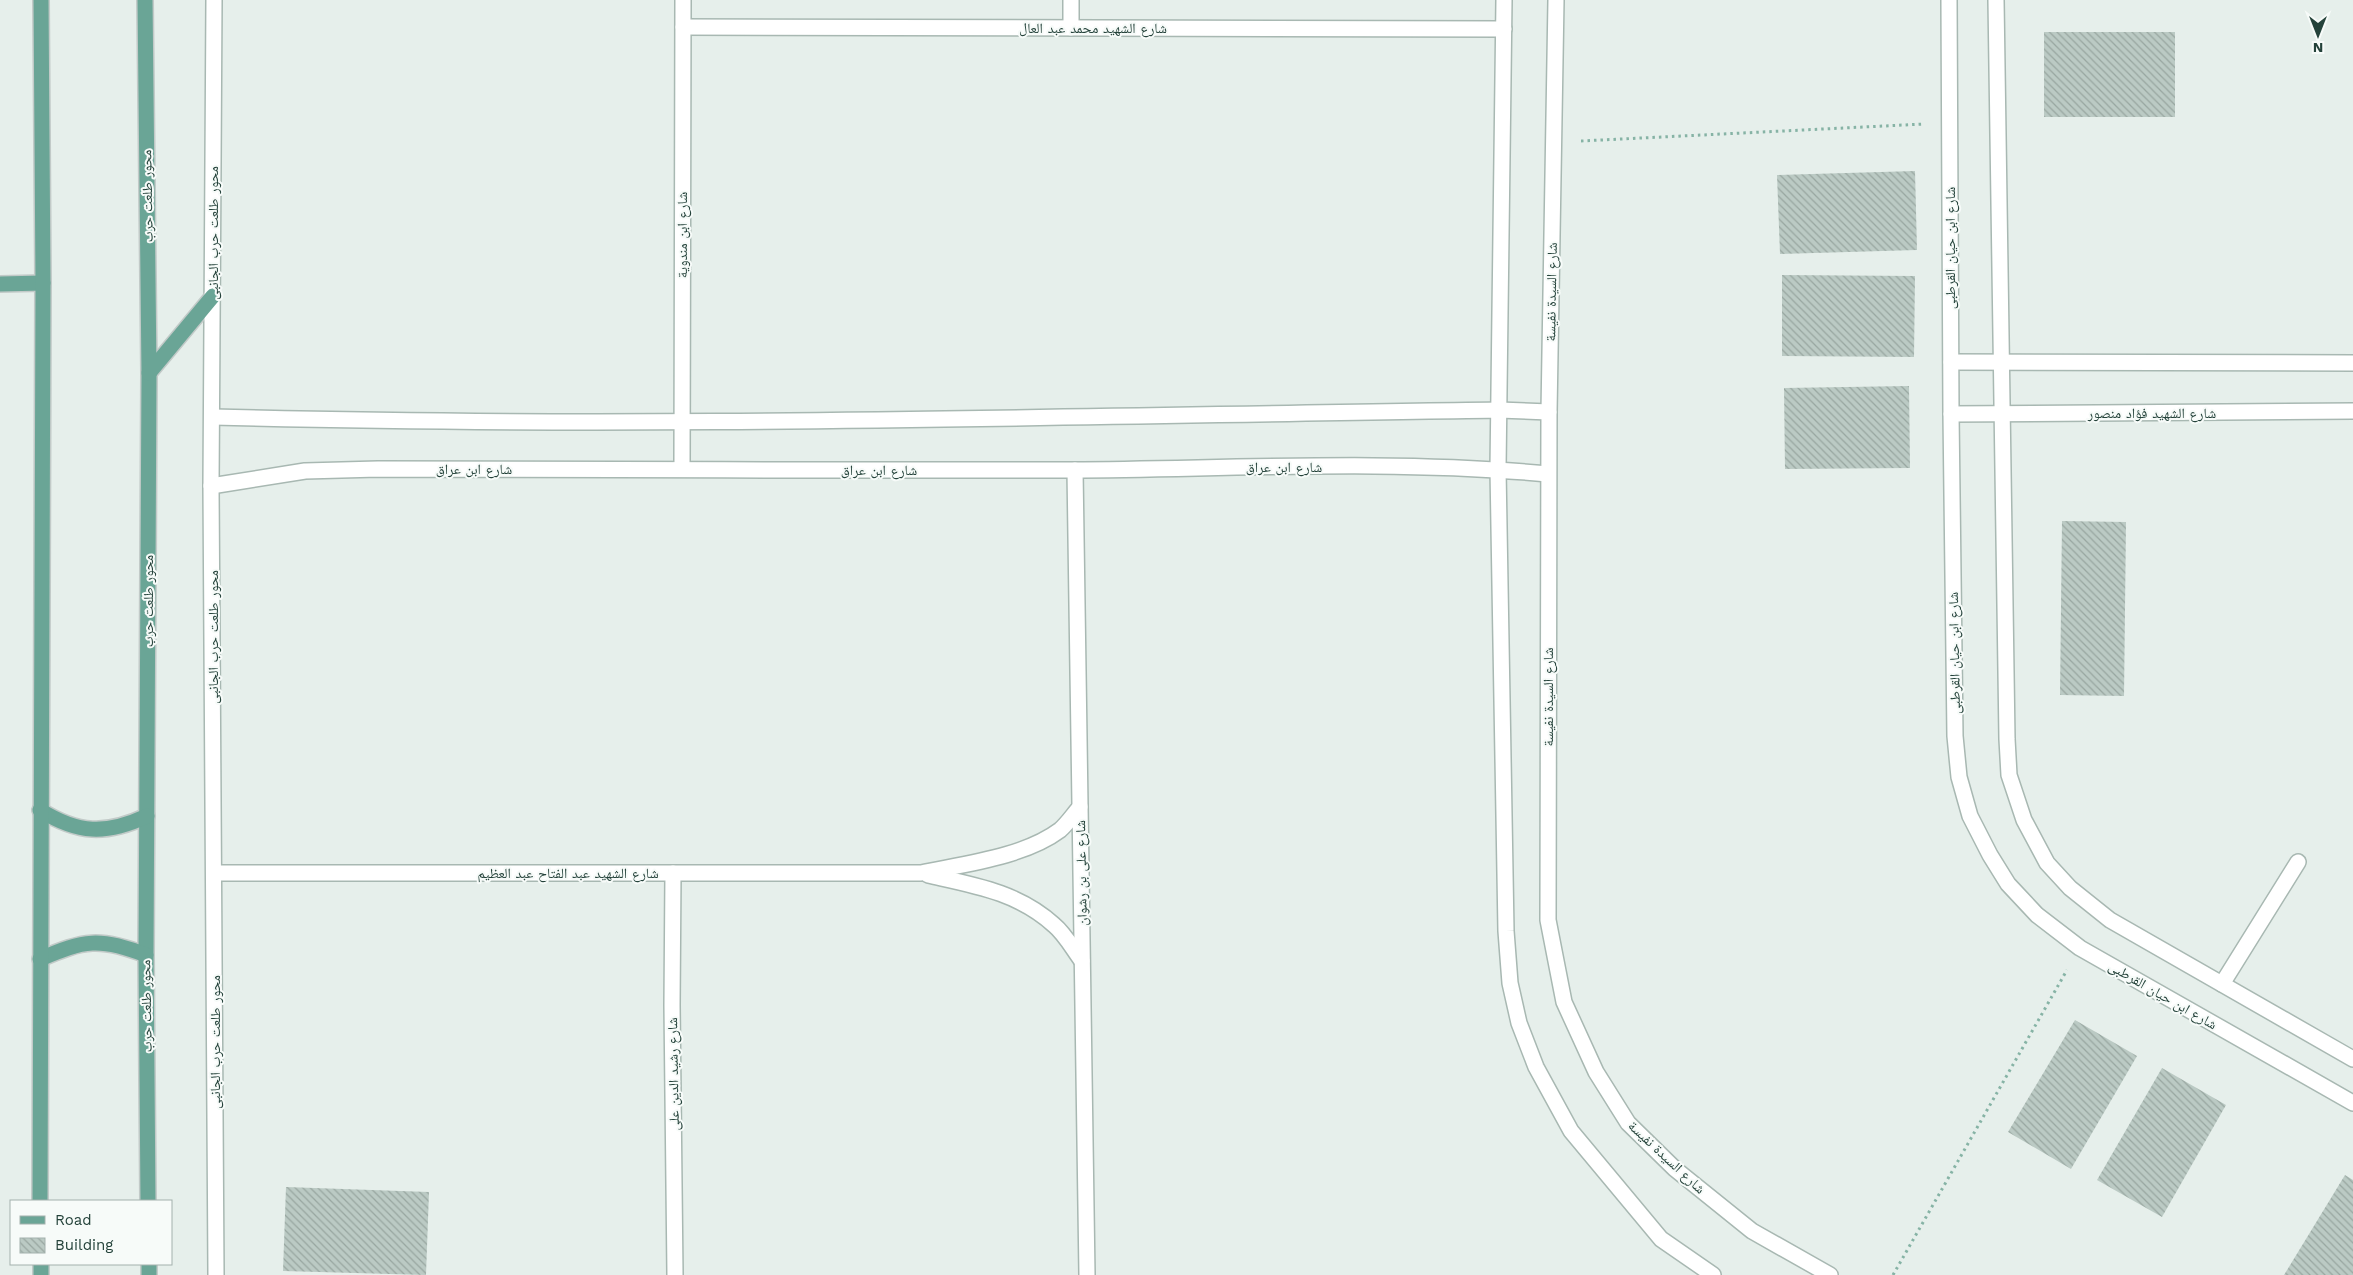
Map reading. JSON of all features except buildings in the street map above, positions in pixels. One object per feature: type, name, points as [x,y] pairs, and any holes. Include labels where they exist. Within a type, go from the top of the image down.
[{"type":"main road","points":[[40,1200],[43,283],[41,0]]},
{"type":"main road","name":"محور طلعت حرب","points":[[145,0],[149,373],[146,955],[148,1200]]},
{"type":"main road","points":[[0,284],[43,283]]},
{"type":"main road","points":[[149,373],[212,296]]},
{"type":"main road","points":[[40,810],[60,822],[81,829],[104,830],[126,826],[147,816]]},
{"type":"main road","points":[[40,959],[69,946],[103,942],[121,945],[146,955]]},
{"type":"street","name":"محور طلعت حرب الجانبى","points":[[214,0],[212,486],[216,1275]]},
{"type":"street","name":"شارع ابن مندوية","points":[[682,470],[683,0]]},
{"type":"street","points":[[1071,0],[1071,28]]},
{"type":"street","points":[[1504,0],[1498,470],[1506,931],[1510,984],[1519,1023],[1536,1067],[1571,1131],[1660,1239],[1712,1275]]},
{"type":"street","name":"شارع السيدة نفيسة","points":[[1556,0],[1548,474],[1548,920],[1564,1002],[1596,1072],[1628,1123],[1675,1169],[1752,1231],[1830,1275]]},
{"type":"street","name":"شارع ابن حيان القرطبى","points":[[1949,0],[1955,736],[1959,777],[1970,816],[1990,855],[2008,884],[2037,915],[2080,948],[2353,1103]]},
{"type":"street","points":[[1996,0],[2000,363],[2009,775],[2024,820],[2047,863],[2090,905],[2110,920],[2353,1059]]},
{"type":"street","name":"شارع الشهيد محمد عبد العال","points":[[683,28],[1504,29]]},
{"type":"street","points":[[1951,362],[2353,363]]},
{"type":"street","points":[[212,417],[368,421],[682,421],[1499,410],[1549,412]]},
{"type":"street","points":[[2353,411],[2353,424]]},
{"type":"street","name":"شارع الشهيد فؤاد منصور","points":[[1951,414],[2353,411]]},
{"type":"street","name":"شارع ابن عراق","points":[[212,486],[305,471],[378,469],[1075,470],[1284,466],[1498,470],[1548,474]]},
{"type":"street","name":"شارع على بن رشوان","points":[[1075,470],[1087,1275]]},
{"type":"street","name":"شارع الشهيد عبد الفتاح عبد العظيم","points":[[215,873],[921,873],[999,856],[1038,843],[1060,830],[1080,807]]},
{"type":"street","points":[[2222,984],[2298,862]]},
{"type":"street","name":"شارع رشيد الدين على","points":[[673,873],[672,1005],[675,1275]]},
{"type":"street","name":"شارع الشهيد عبد الفتاح عبد العظيم","points":[[921,873],[993,889],[1034,909],[1056,926],[1082,961]]},
{"type":"path","points":[[1553,142],[1950,122]]},
{"type":"path","points":[[1893,1275],[2080,948]]}]
